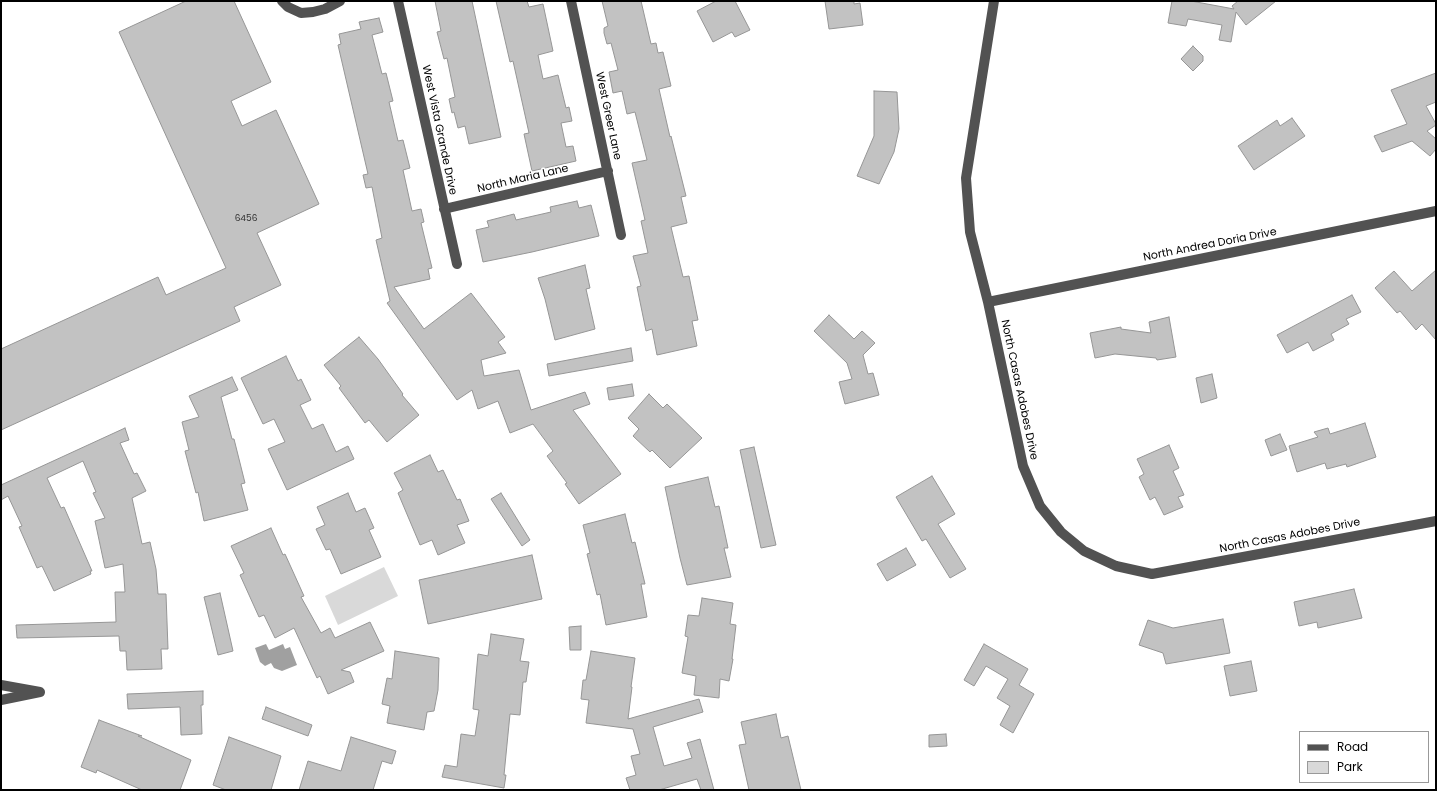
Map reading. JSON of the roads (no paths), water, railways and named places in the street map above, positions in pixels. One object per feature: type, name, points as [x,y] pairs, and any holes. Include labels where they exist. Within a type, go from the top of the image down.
[{"type":"street","points":[[282,1],[301,13],[324,9],[340,1]]},
{"type":"street","name":"West Vista Grande Drive","points":[[398,1],[457,264]]},
{"type":"street","name":"West Greer Lane","points":[[571,1],[621,235]]},
{"type":"street","name":"North Casas Adobes Drive","points":[[994,1],[966,178],[970,232],[988,302],[1023,466],[1040,506],[1061,532],[1084,551],[1116,566],[1152,574],[1436,521]]},
{"type":"street","name":"North Maria Lane","points":[[444,209],[608,171]]},
{"type":"street","name":"North Andrea Doria Drive","points":[[988,302],[1436,212]]},
{"type":"street","points":[[1,685],[40,692],[1,700]]}]
